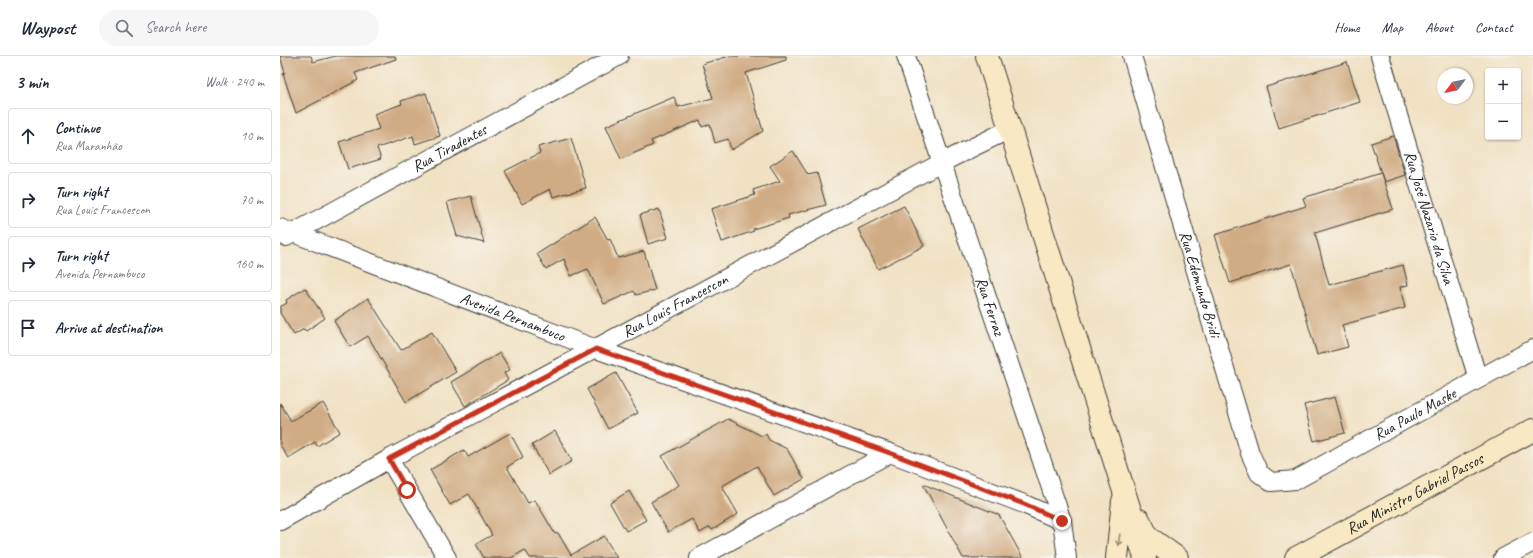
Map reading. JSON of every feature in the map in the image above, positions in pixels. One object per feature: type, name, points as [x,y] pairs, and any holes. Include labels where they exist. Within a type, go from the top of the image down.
[{"type":"main road","points":[[987,56],[1145,558]]},
{"type":"main road","name":"Rua Ministro Gabriel Passos","points":[[1296,558],[1533,430]]},
{"type":"main road","points":[[1117,558],[1124,494]]},
{"type":"main road","points":[[1124,494],[1148,537],[1177,558]]},
{"type":"street","name":"Rua Tiradentes","points":[[284,233],[619,56]]},
{"type":"street","name":"Rua Ferraz","points":[[906,56],[1062,521],[1067,558]]},
{"type":"street","name":"Rua Edemundo Bridi","points":[[1132,56],[1250,453],[1259,473],[1271,482],[1296,480]]},
{"type":"street","name":"Rua José Nazario da Silva","points":[[1380,56],[1478,379]]},
{"type":"street","name":"Rua Louis Francescon","points":[[280,521],[389,459],[941,163],[1010,129]]},
{"type":"street","name":"Avenida Pernambuco","points":[[284,233],[596,349],[890,453],[1024,504],[1062,521]]},
{"type":"street","name":"Rua Paulo Maske","points":[[1296,480],[1533,349]]},
{"type":"street","points":[[699,558],[890,453]]},
{"type":"street","points":[[389,459],[447,558]]},
{"type":"street","points":[[1503,558],[1533,542]]},
{"type":"building","points":[[280,56],[311,56],[313,62],[336,56],[395,56],[396,59],[355,73],[358,80],[296,113],[283,74],[285,73]]},
{"type":"building","points":[[730,56],[786,56],[786,60],[746,73],[763,131],[731,150],[728,139],[715,143],[710,124],[702,127],[700,120],[651,141],[653,145],[621,159],[606,126],[674,97],[678,107],[713,98],[702,64]]},
{"type":"building","points":[[1347,62],[1360,102],[1279,128],[1266,87]]},
{"type":"building","points":[[426,93],[440,136],[415,144],[413,136],[377,148],[381,159],[348,169],[339,142],[379,129],[374,114],[402,104],[401,101]]},
{"type":"building","points":[[1393,136],[1405,175],[1384,182],[1371,143]]},
{"type":"building","points":[[571,138],[586,188],[553,197],[550,189],[522,204],[505,171],[540,153],[538,147]]},
{"type":"building","points":[[793,151],[808,175],[817,173],[826,205],[788,215],[789,218],[753,229],[754,231],[722,242],[711,209],[755,195],[753,190],[780,181],[770,166]]},
{"type":"building","points":[[1381,173],[1393,209],[1315,233],[1329,285],[1403,265],[1408,285],[1400,287],[1405,308],[1342,325],[1348,347],[1317,355],[1291,264],[1230,283],[1215,235],[1306,206],[1303,198]]},
{"type":"building","points":[[471,196],[484,243],[457,236],[447,202]]},
{"type":"building","points":[[904,206],[924,246],[878,269],[858,229]]},
{"type":"building","points":[[659,209],[668,238],[648,244],[640,215]]},
{"type":"building","points":[[595,217],[608,240],[610,239],[618,258],[644,251],[655,290],[636,295],[634,291],[604,304],[588,269],[571,276],[564,259],[546,269],[537,254]]},
{"type":"building","points":[[305,288],[325,318],[306,331],[304,329],[294,335],[280,313],[280,307],[287,303],[286,300]]},
{"type":"building","points":[[368,298],[401,350],[432,332],[456,372],[406,402],[368,336],[350,347],[334,321]]},
{"type":"building","points":[[500,353],[510,370],[504,373],[508,380],[465,406],[451,382]]},
{"type":"building","points":[[616,373],[638,413],[608,429],[587,389]]},
{"type":"building","points":[[1335,397],[1345,433],[1314,441],[1304,405]]},
{"type":"building","points":[[280,403],[291,421],[323,403],[340,432],[317,446],[315,442],[288,458],[280,445]]},
{"type":"building","points":[[728,419],[762,436],[766,434],[769,440],[787,449],[804,479],[774,496],[757,466],[722,486],[738,514],[712,530],[710,527],[700,533],[692,519],[668,532],[651,502],[679,485],[662,456]]},
{"type":"building","points":[[555,431],[572,461],[549,475],[532,445]]},
{"type":"building","points":[[510,433],[523,457],[507,467],[528,503],[535,500],[555,534],[558,533],[571,555],[604,536],[617,558],[530,558],[525,550],[511,558],[484,558],[476,544],[492,535],[469,494],[450,505],[430,470],[464,450],[468,457]]},
{"type":"building","points":[[923,484],[999,515],[1023,558],[963,558]]},
{"type":"building","points":[[629,491],[646,520],[626,531],[610,503]]},
{"type":"route","points":[[407,490],[389,459],[596,349],[890,453],[1024,504],[1062,521]]}]
